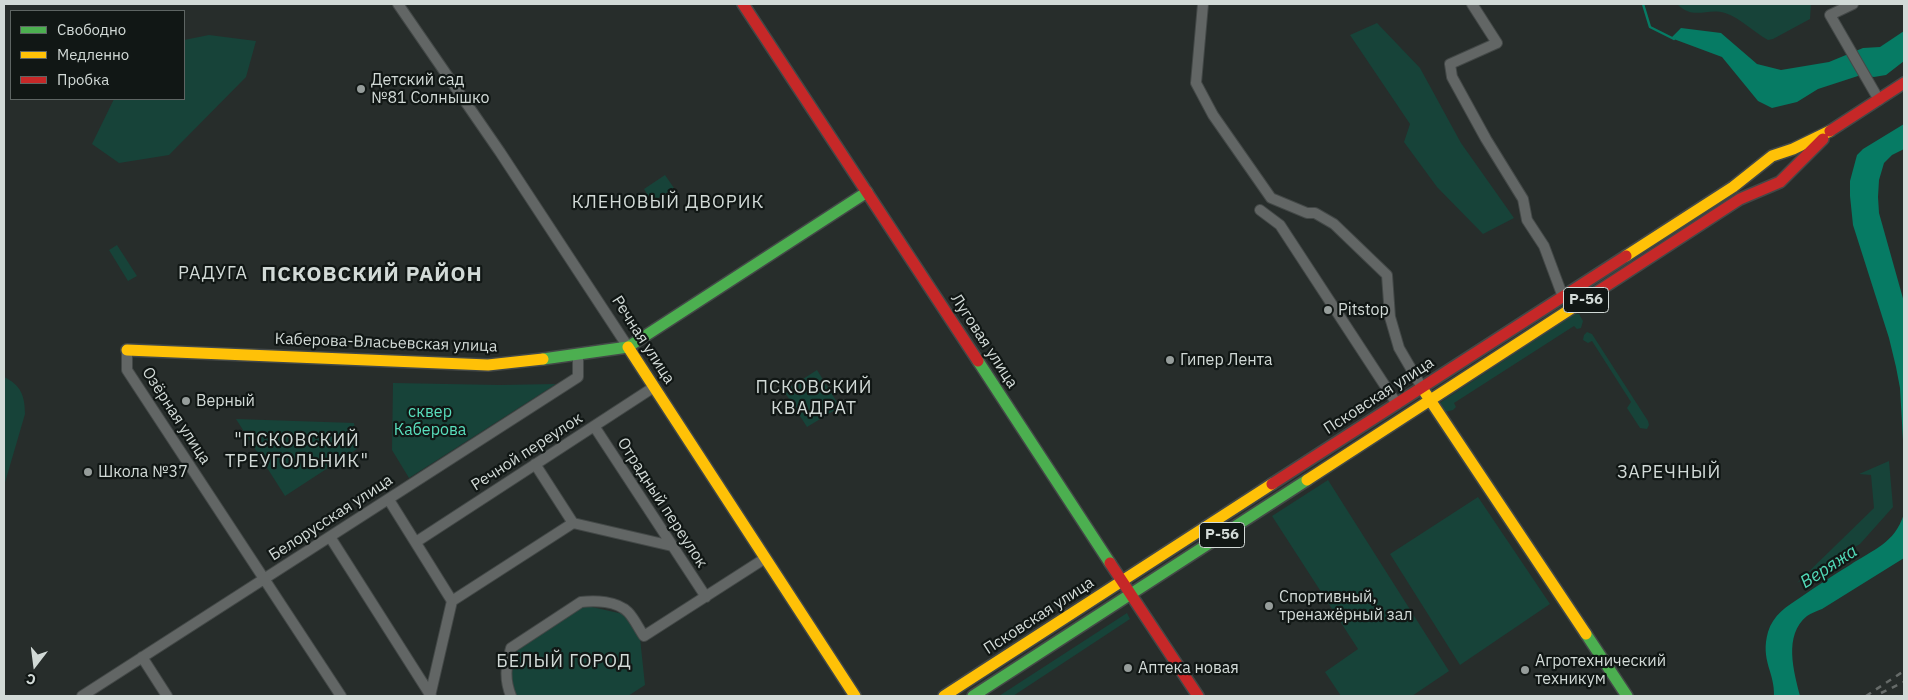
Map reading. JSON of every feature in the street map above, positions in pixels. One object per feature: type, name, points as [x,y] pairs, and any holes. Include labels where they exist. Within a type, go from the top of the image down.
[{"type":"main road","name":"Луговая улица","points":[[743,4],[1198,696]]},
{"type":"main road","name":"Псковская улица","points":[[974,696],[1740,199],[1780,182],[1834,130],[1904,83]]},
{"type":"main road","name":"Р-56","points":[[1879,100],[1904,87]]},
{"type":"main road","name":"Псковская улица","points":[[949,696],[1733,187],[1763,161],[1834,130]]},
{"type":"main road","points":[[1763,161],[1775,159],[1782,164],[1784,174],[1780,182]]},
{"type":"main road","name":"Каберова-Власьевская улица","points":[[127,350],[488,365],[578,355],[628,347],[867,192]]},
{"type":"main road","name":"Речная улица","points":[[628,347],[764,559],[855,696]]},
{"type":"main road","points":[[1430,400],[1627,696]]},
{"type":"street","name":"Речная улица","points":[[398,4],[500,152],[628,347]]},
{"type":"street","points":[[1203,4],[1196,83],[1213,115],[1271,198],[1307,213],[1315,213],[1334,224],[1387,274],[1390,317],[1399,348],[1430,400]]},
{"type":"street","points":[[1472,4],[1497,43],[1450,64],[1452,77],[1486,139],[1523,199],[1527,220],[1544,246],[1563,296]]},
{"type":"street","points":[[1853,4],[1830,15],[1879,100]]},
{"type":"street","points":[[1260,210],[1280,225],[1397,404]]},
{"type":"street","name":"Озёрная улица","points":[[127,350],[127,370],[341,696]]},
{"type":"street","name":"Белорусская улица","points":[[82,696],[578,378],[578,355]]},
{"type":"street","name":"Речной переулок","points":[[416,542],[654,386]]},
{"type":"street","name":"Отрадный переулок","points":[[594,426],[706,597]]},
{"type":"street","points":[[535,464],[573,523],[672,546]]},
{"type":"street","points":[[389,500],[452,601]]},
{"type":"street","points":[[430,696],[452,601],[573,523]]},
{"type":"street","points":[[330,537],[430,696]]},
{"type":"street","points":[[511,696],[506,682],[507,662],[511,648],[581,602],[594,600],[606,602],[627,611],[644,636],[764,559]]},
{"type":"street","points":[[142,657],[167,696]]},
{"type":"green space","points":[[1677,4],[1811,4],[1810,19],[1768,40],[1731,15],[1712,11],[1689,12]]},
{"type":"green space","points":[[1377,23],[1420,68],[1461,143],[1514,218],[1483,234],[1437,187],[1404,142],[1410,124],[1350,35]]},
{"type":"green space","points":[[209,35],[256,41],[246,77],[169,155],[119,163],[92,144],[114,100],[185,100],[185,40]]},
{"type":"green space","points":[[665,175],[674,188],[652,202],[644,189]]},
{"type":"green space","points":[[117,245],[137,276],[128,281],[109,250]]},
{"type":"green space","points":[[1575,314],[1579,314],[1583,321],[1581,328],[1577,329],[1574,326],[1454,403],[1456,407],[1453,410],[1445,412],[1441,402]]},
{"type":"green space","points":[[1587,332],[1592,334],[1648,421],[1647,429],[1640,428],[1627,408],[1631,402],[1592,341],[1588,343],[1583,340]]},
{"type":"green space","points":[[817,370],[840,407],[807,427],[784,391]]},
{"type":"green space","points":[[4,377],[18,387],[21,392],[25,414],[4,486]]},
{"type":"green space","name":"сквер Каберова","points":[[393,383],[556,384],[409,478],[392,450]]},
{"type":"green space","points":[[236,419],[354,423],[357,449],[285,496]]},
{"type":"green space","points":[[1889,461],[1893,507],[1860,544],[1797,583],[1874,508],[1871,475],[1859,474]]},
{"type":"green space","points":[[1328,480],[1449,671],[1412,696],[1341,696],[1325,672],[1358,649],[1272,516]]},
{"type":"green space","points":[[1478,497],[1550,604],[1460,665],[1390,554]]},
{"type":"green space","points":[[583,605],[623,614],[640,638],[645,685],[628,696],[515,696],[509,685],[518,647]]},
{"type":"green space","points":[[1127,613],[1130,619],[1013,696],[999,696]]},
{"type":"shaded area","points":[[1681,28],[1721,33],[1757,64],[1781,70],[1829,62],[1863,48],[1880,47],[1904,31],[1904,61],[1886,75],[1874,77],[1861,75],[1818,89],[1797,102],[1772,108],[1758,101],[1722,57],[1671,38]]},
{"type":"shaded area","points":[[1904,124],[1904,149],[1892,155],[1884,163],[1879,180],[1878,197],[1879,213],[1904,302],[1904,458],[1900,388],[1896,367],[1889,338],[1853,225],[1850,181],[1857,155],[1863,149]]},
{"type":"shaded area","points":[[1904,514],[1904,558],[1822,609],[1807,616],[1795,633],[1792,654],[1800,696],[1774,696],[1766,651],[1768,632],[1773,621],[1791,604],[1882,545],[1895,532]]},
{"type":"waterway","points":[[1643,4],[1650,27],[1674,39]]},
{"type":"railway","points":[[1866,696],[1904,671]]},
{"type":"railway","points":[[1881,693],[1904,682]]},
{"type":"traffic: fast","points":[[543,359],[628,347],[867,192]]},
{"type":"traffic: fast","points":[[978,361],[1110,563]]},
{"type":"traffic: fast","points":[[973,696],[1307,480]]},
{"type":"traffic: fast","points":[[1586,634],[1627,696]]},
{"type":"traffic: slow","points":[[1626,256],[1733,187],[1772,156],[1793,149],[1830,131]]},
{"type":"traffic: slow","points":[[1307,480],[1586,299]]},
{"type":"traffic: slow","points":[[628,347],[855,696]]},
{"type":"traffic: slow","points":[[127,350],[488,365],[543,359]]},
{"type":"traffic: slow","points":[[1424,391],[1586,634]]},
{"type":"traffic: slow","points":[[944,696],[1272,484]]},
{"type":"traffic: jam","points":[[743,4],[978,361]]},
{"type":"traffic: jam","points":[[1830,131],[1904,83]]},
{"type":"traffic: jam","points":[[1586,299],[1740,199],[1780,182],[1823,139]]},
{"type":"traffic: jam","points":[[1272,484],[1626,256]]},
{"type":"traffic: jam","points":[[1110,563],[1198,696]]},
{"type":"place","name":"Детский сад №81 Солнышко","points":[[361,89]]},
{"type":"place","name":"Pitstop","points":[[1328,310]]},
{"type":"place","name":"Гипер Лента","points":[[1170,360]]},
{"type":"place","name":"Верный","points":[[186,401]]},
{"type":"place","name":"Школа №37","points":[[88,472]]},
{"type":"place","name":"Спортивный, тренажёрный зал","points":[[1269,606]]},
{"type":"place","name":"Аптека новая","points":[[1128,668]]},
{"type":"place","name":"Агротехнический техникум","points":[[1525,670]]},
{"type":"district","name":"КЛЕНОВЫЙ ДВОРИК","points":[[668,203]]},
{"type":"district","name":"РАДУГА","points":[[213,274]]},
{"type":"district","name":"ПСКОВСКИЙ РАЙОН","points":[[372,275]]},
{"type":"district","name":"ПСКОВСКИЙ КВАДРАТ","points":[[814,398]]},
{"type":"district","name":"\"ПСКОВСКИЙ ТРЕУГОЛЬНИК\"","points":[[297,451]]},
{"type":"district","name":"ЗАРЕЧНЫЙ","points":[[1669,473]]},
{"type":"district","name":"БЕЛЫЙ ГОРОД","points":[[564,662]]},
{"type":"water label","name":"Веряжа","points":[[1829,567]]}]
